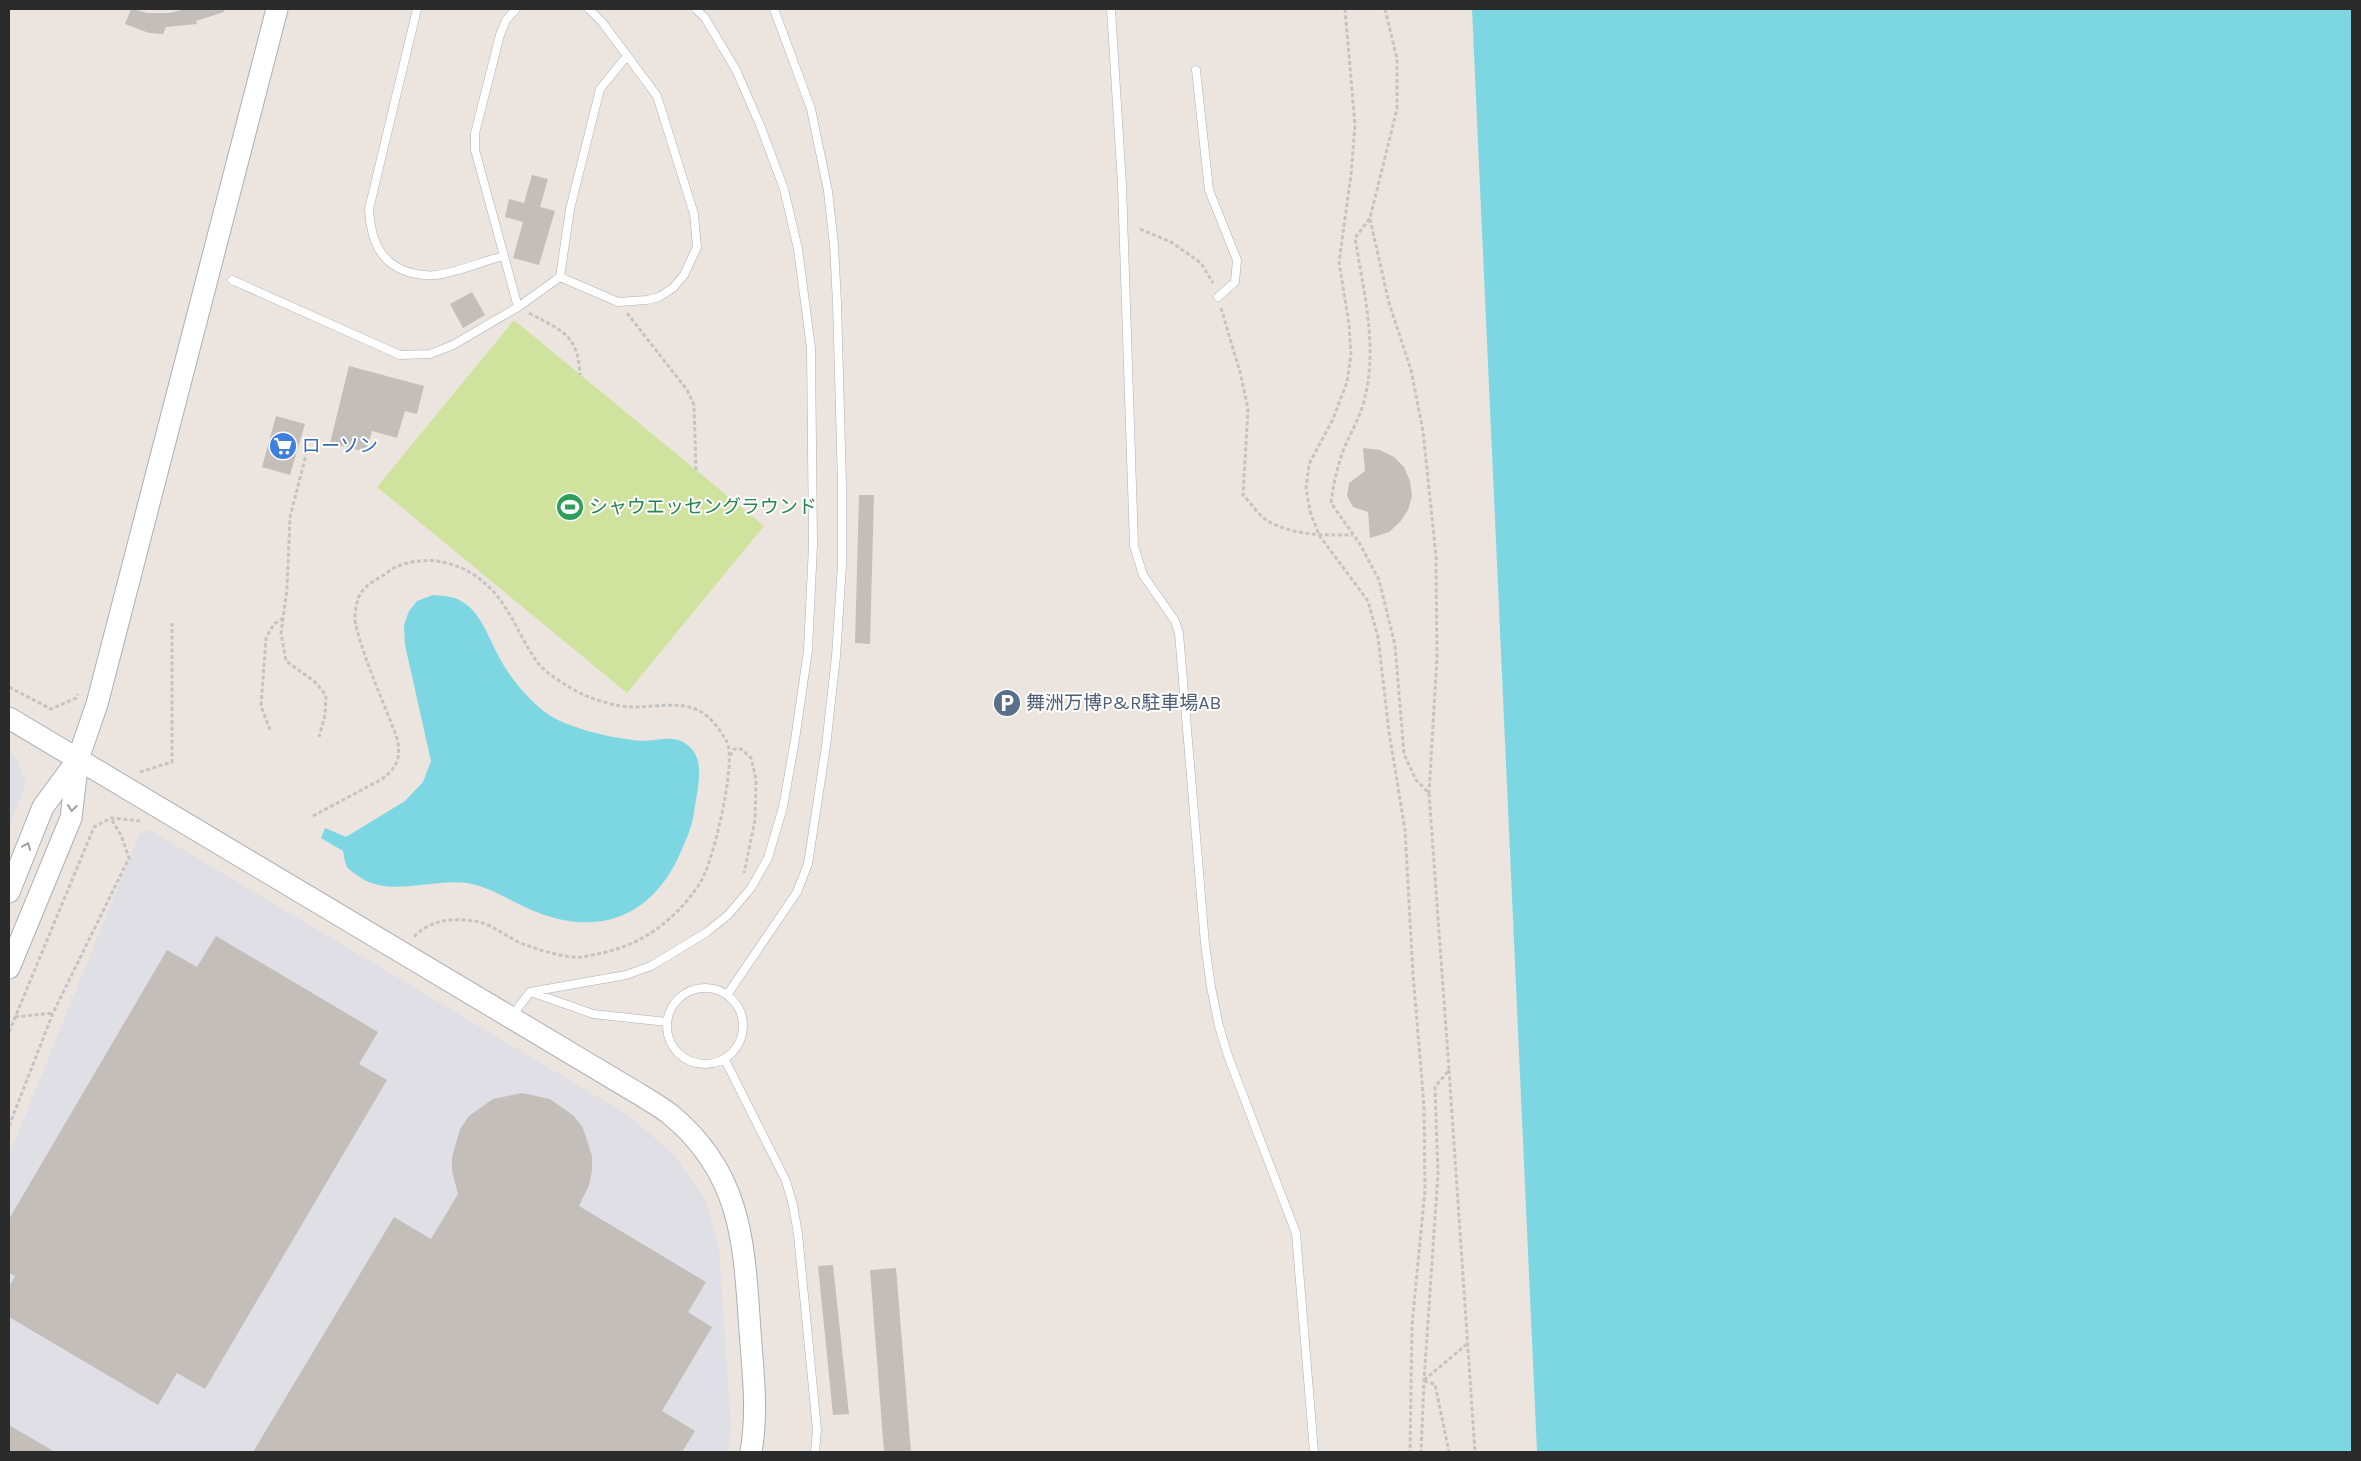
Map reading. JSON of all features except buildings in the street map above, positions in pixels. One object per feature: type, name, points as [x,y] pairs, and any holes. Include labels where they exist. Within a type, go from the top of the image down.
[{"type":"street","points":[[9,968],[71,818],[78,759],[102,684],[278,9]]},
{"type":"street","points":[[9,718],[670,1115],[704,1150],[723,1180],[736,1210],[745,1251],[755,1410],[750,1452]]},
{"type":"street","points":[[9,892],[43,807],[78,759]]},
{"type":"lane","points":[[417,9],[369,209],[373,236],[384,257],[394,266],[422,275],[435,276],[502,256]]},
{"type":"lane","points":[[516,9],[506,20],[500,35],[475,133],[475,150],[502,256],[518,307]]},
{"type":"lane","points":[[560,277],[618,302],[646,300],[659,297],[673,288],[684,275],[697,247],[694,214],[657,96],[602,22],[589,9]]},
{"type":"lane","points":[[511,1018],[530,992],[626,975],[651,966],[707,932],[728,915],[751,888],[768,858],[783,807],[808,650],[813,545],[811,348],[798,249],[784,189],[760,125],[736,70],[705,18],[696,9]]},
{"type":"lane","points":[[727,995],[797,892],[808,864],[836,656],[842,565],[842,484],[837,302],[834,245],[828,191],[811,110],[774,9]]},
{"type":"lane","points":[[1111,9],[1122,166],[1134,546],[1143,575],[1175,621],[1179,633],[1205,944],[1211,987],[1219,1026],[1239,1088],[1296,1233],[1314,1452]]},
{"type":"lane","points":[[232,280],[400,355],[430,354],[453,345],[518,307],[560,277],[570,209],[600,89],[627,56]]},
{"type":"lane","points":[[1196,70],[1209,190],[1237,260],[1235,282],[1218,297]]},
{"type":"lane","points":[[706,988],[717,990],[727,995],[736,1004],[742,1015],[744,1028],[738,1046],[725,1060],[701,1065],[690,1062],[672,1046],[667,1022],[673,1006],[684,994],[706,988]]},
{"type":"lane","points":[[530,992],[593,1014],[667,1022]]},
{"type":"lane","points":[[725,1060],[786,1181],[793,1205],[798,1234],[816,1430],[815,1452]]},
{"type":"path","points":[[1345,9],[1355,125],[1351,175],[1339,262],[1349,324],[1351,355],[1347,382],[1334,419],[1309,464],[1306,489],[1310,511],[1319,535],[1368,601],[1378,637],[1388,732],[1405,830],[1412,974],[1424,1106],[1425,1190],[1412,1326],[1410,1452]]},
{"type":"path","points":[[1385,9],[1397,59],[1397,109],[1370,218],[1355,238],[1370,332],[1371,364],[1362,405],[1343,452],[1333,485],[1331,503],[1354,535],[1379,580],[1395,645],[1404,754],[1416,780],[1429,793]]},
{"type":"path","points":[[1370,218],[1389,302],[1411,370],[1423,431],[1436,556],[1437,657],[1429,793],[1475,1452]]},
{"type":"path","points":[[1140,229],[1171,242],[1201,263],[1214,284],[1240,372],[1248,410],[1243,495],[1266,520],[1294,531],[1319,535],[1354,535]]},
{"type":"path","points":[[618,302],[687,390],[694,405],[696,470]]},
{"type":"path","points":[[518,307],[562,332],[573,341],[579,356],[580,374]]},
{"type":"path","points":[[307,451],[290,517],[287,589],[281,633],[286,661],[314,680],[326,695],[325,715],[319,737]]},
{"type":"path","points":[[313,816],[382,779],[398,763],[400,752],[397,738],[355,623],[358,597],[368,584],[398,566],[423,561],[446,561],[467,570],[483,581],[504,604],[539,665],[567,686],[583,695],[611,704],[632,707],[680,704],[692,707],[710,719],[728,743],[730,757],[718,833],[712,858],[703,880],[685,906],[662,926],[637,942],[609,952],[577,957],[545,951],[520,943],[480,922],[453,920],[430,924],[421,929],[412,940]]},
{"type":"path","points":[[270,730],[261,706],[266,638],[274,624],[283,618]]},
{"type":"path","points":[[140,772],[172,762],[172,623]]},
{"type":"path","points":[[730,757],[734,749],[741,749],[747,752],[751,758],[756,780],[755,820],[744,870],[746,881],[751,888]]},
{"type":"path","points":[[9,1032],[94,827],[111,818],[150,822]]},
{"type":"path","points":[[9,1126],[53,1013],[128,858],[121,835],[111,818]]},
{"type":"path","points":[[15,1017],[53,1013]]},
{"type":"path","points":[[1421,1452],[1438,1173],[1436,1087],[1448,1070]]},
{"type":"path","points":[[1424,1381],[1468,1344]]},
{"type":"path","points":[[1424,1381],[1435,1384],[1448,1452]]},
{"type":"shaded area","points":[[9,754],[17,758],[26,784],[9,826]]},
{"type":"shaded area","points":[[150,830],[628,1115],[674,1155],[705,1199],[719,1248],[731,1429],[728,1452],[9,1452],[9,1155],[140,833]]},
{"type":"green space","name":"シャウエッセングラウンド","points":[[514,320],[764,526],[627,693],[377,487]]},
{"type":"water","points":[[1472,9],[2352,9],[2352,1452],[1537,1452]]},
{"type":"water","points":[[433,595],[458,599],[474,612],[509,674],[533,702],[551,716],[574,726],[613,737],[642,741],[675,739],[691,748],[696,754],[699,779],[693,819],[688,835],[667,877],[654,893],[639,906],[622,916],[603,921],[583,922],[562,920],[539,913],[485,888],[466,883],[382,886],[369,882],[350,870],[346,865],[343,851],[321,838],[325,828],[346,837],[405,801],[423,782],[431,761],[405,645],[404,625],[409,611],[417,601]]},
{"type":"place","name":"ローソン","points":[[283,446]]},
{"type":"place","name":"シャウエッセングラウンド","points":[[570,507]]},
{"type":"place","name":"舞洲万博P&R駐車場AB","points":[[1007,703]]}]
